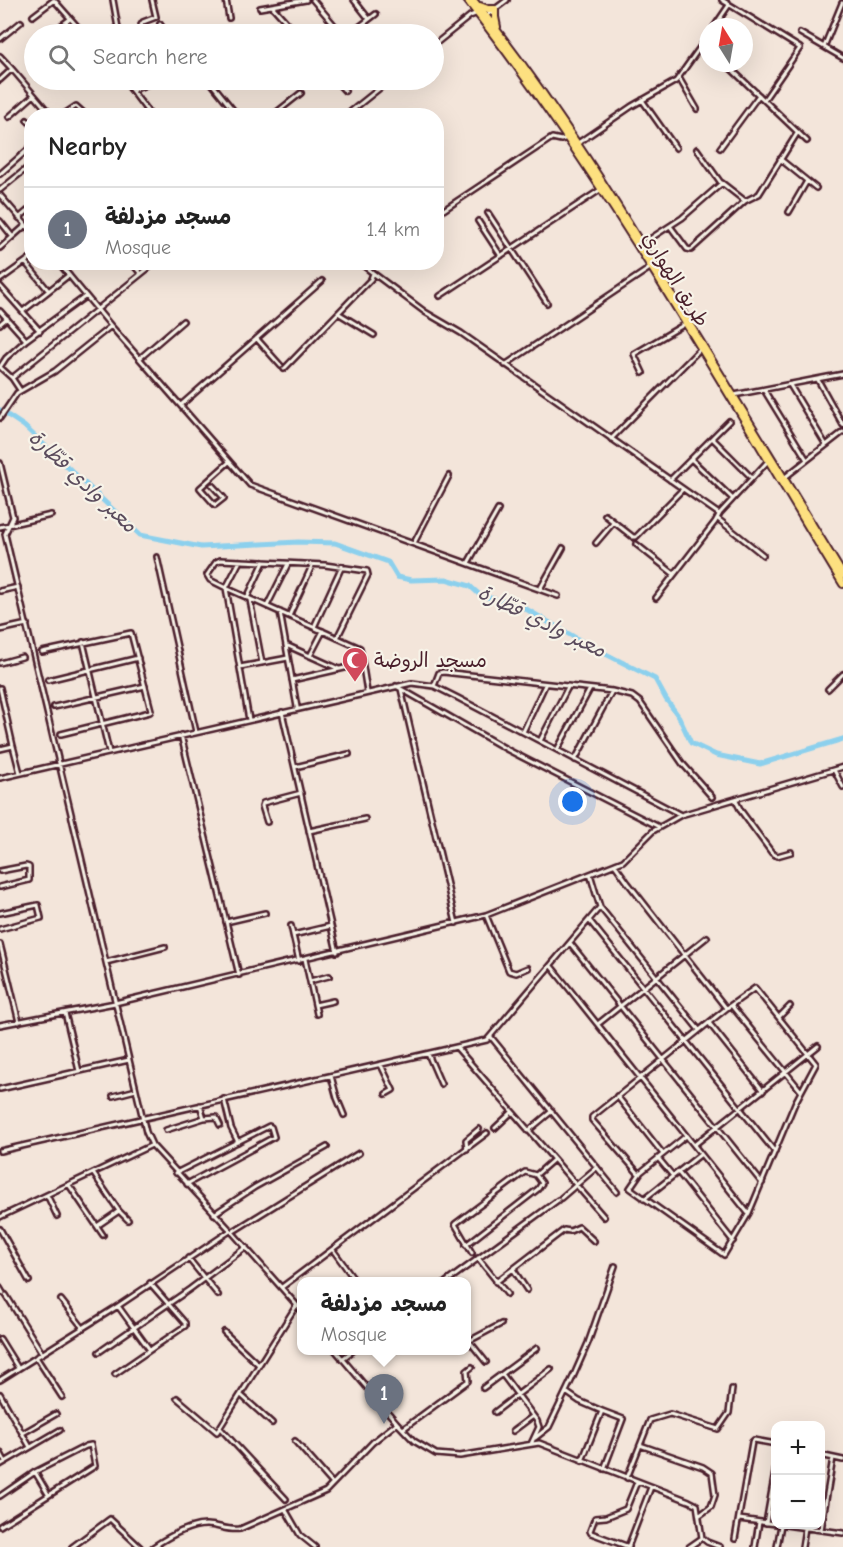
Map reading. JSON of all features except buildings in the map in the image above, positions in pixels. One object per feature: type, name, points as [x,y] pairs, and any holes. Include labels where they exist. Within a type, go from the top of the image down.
[{"type":"highway","points":[[472,2],[485,9],[495,9],[495,19],[500,33]]},
{"type":"highway","name":"طريق الهواري","points":[[472,2],[478,14],[578,143],[784,478],[843,584]]},
{"type":"highway","name":"طريق الهواري","points":[[472,2],[500,33],[535,80],[768,461],[843,575]]},
{"type":"street","points":[[33,16],[54,0],[75,24]]},
{"type":"street","points":[[113,0],[116,24]]},
{"type":"street","points":[[142,24],[156,17],[152,0]]},
{"type":"street","points":[[226,0],[229,18]]},
{"type":"street","points":[[260,8],[306,0]]},
{"type":"street","points":[[313,0],[333,24]]},
{"type":"street","points":[[354,0],[369,19]]},
{"type":"street","points":[[486,16],[507,0]]},
{"type":"street","points":[[722,0],[800,48],[764,100]]},
{"type":"street","points":[[824,47],[842,3],[836,0]]},
{"type":"street","points":[[470,16],[472,2]]},
{"type":"street","points":[[720,18],[729,5]]},
{"type":"street","points":[[272,6],[288,24]]},
{"type":"street","points":[[363,24],[376,14]]},
{"type":"street","points":[[444,37],[470,16],[478,14]]},
{"type":"street","points":[[63,24],[70,19]]},
{"type":"street","points":[[0,39],[21,22]]},
{"type":"street","points":[[800,33],[843,58]]},
{"type":"street","points":[[578,143],[679,78],[699,50]]},
{"type":"street","points":[[0,56],[24,83]]},
{"type":"street","points":[[0,80],[12,69]]},
{"type":"street","points":[[735,72],[807,141]]},
{"type":"street","points":[[679,78],[697,109]]},
{"type":"street","points":[[30,90],[45,108]]},
{"type":"street","points":[[133,90],[145,108]]},
{"type":"street","points":[[217,90],[232,108]]},
{"type":"street","points":[[355,108],[377,90]]},
{"type":"street","points":[[282,108],[301,93]]},
{"type":"street","points":[[9,117],[34,95]]},
{"type":"street","points":[[720,148],[759,95]]},
{"type":"street","points":[[642,100],[676,148]]},
{"type":"street","points":[[670,226],[689,250],[745,201],[759,194],[798,132]]},
{"type":"street","points":[[444,210],[552,138],[561,140],[568,137]]},
{"type":"street","points":[[697,149],[721,183],[726,184],[745,201]]},
{"type":"street","points":[[0,174],[24,153]]},
{"type":"street","points":[[780,159],[816,188]]},
{"type":"street","points":[[0,190],[24,170]]},
{"type":"street","points":[[789,212],[807,181]]},
{"type":"street","points":[[642,244],[682,218],[721,183]]},
{"type":"street","points":[[440,296],[602,189]]},
{"type":"street","points":[[0,195],[2,201],[24,223]]},
{"type":"street","points":[[488,213],[547,303]]},
{"type":"street","points":[[19,218],[24,214]]},
{"type":"street","points":[[0,221],[13,237]]},
{"type":"street","points":[[478,221],[501,256]]},
{"type":"street","points":[[0,248],[24,227]]},
{"type":"street","points":[[0,280],[24,263]]},
{"type":"street","points":[[505,365],[650,268]]},
{"type":"street","points":[[32,270],[48,290]]},
{"type":"street","points":[[65,270],[252,486],[558,596]]},
{"type":"street","points":[[138,270],[141,274]]},
{"type":"street","points":[[12,378],[146,270]]},
{"type":"street","points":[[369,270],[425,312],[683,489],[763,555]]},
{"type":"street","points":[[257,339],[283,368],[371,279],[373,273]]},
{"type":"street","points":[[23,311],[69,275]]},
{"type":"street","points":[[181,405],[321,281]]},
{"type":"street","points":[[0,286],[40,331]]},
{"type":"street","points":[[20,390],[12,378],[0,367],[6,358],[26,340],[86,296]]},
{"type":"street","points":[[0,312],[26,340]]},
{"type":"street","points":[[338,313],[374,335]]},
{"type":"street","points":[[0,324],[7,318]]},
{"type":"street","points":[[140,358],[183,321]]},
{"type":"street","points":[[644,373],[634,357],[635,353],[685,324]]},
{"type":"street","points":[[0,418],[20,390],[56,371],[111,326]]},
{"type":"street","points":[[611,439],[700,349]]},
{"type":"street","points":[[734,395],[843,374]]},
{"type":"street","points":[[818,380],[843,425]]},
{"type":"street","points":[[790,385],[826,446]]},
{"type":"street","points":[[764,390],[807,460]]},
{"type":"street","points":[[670,480],[729,420]]},
{"type":"street","points":[[784,478],[843,432]]},
{"type":"street","points":[[712,438],[752,478]]},
{"type":"street","points":[[691,459],[733,499]]},
{"type":"street","points":[[656,598],[718,516],[768,461]]},
{"type":"street","points":[[224,498],[215,505],[200,488],[229,462]]},
{"type":"street","points":[[0,463],[13,517],[5,534],[135,1090],[152,1145],[296,1305],[216,1432],[177,1398]]},
{"type":"street","points":[[414,544],[449,476]]},
{"type":"street","points":[[212,485],[227,503]]},
{"type":"street","points":[[605,515],[636,537],[683,489]]},
{"type":"street","points":[[468,563],[498,510]]},
{"type":"street","points":[[0,527],[51,515]]},
{"type":"street","points":[[596,543],[614,522]]},
{"type":"street","points":[[636,544],[674,574]]},
{"type":"street","points":[[540,589],[563,548]]},
{"type":"street","points":[[157,557],[196,732]]},
{"type":"street","points":[[337,638],[369,572],[342,566],[220,560],[207,575],[210,580],[226,588],[314,627],[337,638],[360,648],[367,692]]},
{"type":"street","points":[[240,561],[226,588],[249,720]]},
{"type":"street","points":[[262,663],[248,598],[264,562]]},
{"type":"street","points":[[267,606],[288,564]]},
{"type":"street","points":[[289,616],[312,565]]},
{"type":"street","points":[[314,627],[342,566]]},
{"type":"street","points":[[0,585],[1,591],[18,587]]},
{"type":"street","points":[[280,612],[298,708]]},
{"type":"street","points":[[0,630],[27,624]]},
{"type":"street","points":[[310,656],[322,631]]},
{"type":"street","points":[[42,652],[130,632],[133,634],[151,712],[61,734]]},
{"type":"street","points":[[83,642],[109,752]]},
{"type":"street","points":[[286,645],[339,669]]},
{"type":"street","points":[[0,663],[22,657]]},
{"type":"street","points":[[48,680],[138,658]]},
{"type":"street","points":[[240,667],[288,658]]},
{"type":"street","points":[[292,680],[362,664]]},
{"type":"street","points":[[434,686],[439,673],[443,672],[590,688],[632,696],[640,702],[681,763],[712,798]]},
{"type":"street","points":[[828,689],[843,674]]},
{"type":"street","points":[[0,778],[412,683],[434,686],[681,815]]},
{"type":"street","points":[[523,732],[546,684]]},
{"type":"street","points":[[54,707],[145,686]]},
{"type":"street","points":[[395,686],[508,750],[659,827]]},
{"type":"street","points":[[540,741],[568,686]]},
{"type":"street","points":[[557,750],[590,688]]},
{"type":"street","points":[[401,689],[456,923]]},
{"type":"street","points":[[0,691],[20,773]]},
{"type":"street","points":[[575,760],[612,691]]},
{"type":"street","points":[[282,712],[337,952]]},
{"type":"street","points":[[0,720],[7,719]]},
{"type":"street","points":[[182,735],[239,975]]},
{"type":"street","points":[[0,749],[14,746]]},
{"type":"street","points":[[295,767],[349,754]]},
{"type":"street","points":[[0,1025],[115,1003],[239,975],[486,915],[615,865],[627,858],[645,837],[681,815],[843,767]]},
{"type":"street","points":[[834,770],[843,787]]},
{"type":"street","points":[[267,822],[263,803],[301,793]]},
{"type":"street","points":[[735,799],[772,854],[777,856],[791,852]]},
{"type":"street","points":[[309,831],[364,819]]},
{"type":"street","points":[[615,865],[727,1008]]},
{"type":"street","points":[[0,872],[26,866],[30,877],[29,880],[0,887]]},
{"type":"street","points":[[590,874],[600,907],[699,1030]]},
{"type":"street","points":[[0,913],[38,905],[41,918],[0,929]]},
{"type":"street","points":[[0,1151],[487,1040],[600,907]]},
{"type":"street","points":[[226,922],[265,913]]},
{"type":"street","points":[[486,915],[509,971],[516,973],[528,968]]},
{"type":"street","points":[[589,920],[775,1152]]},
{"type":"street","points":[[291,926],[299,961]]},
{"type":"street","points":[[292,935],[331,926]]},
{"type":"street","points":[[598,1024],[707,937]]},
{"type":"street","points":[[570,943],[762,1183]]},
{"type":"street","points":[[0,944],[19,1022]]},
{"type":"street","points":[[106,962],[165,947]]},
{"type":"street","points":[[305,959],[317,1014]]},
{"type":"street","points":[[551,966],[748,1213]]},
{"type":"street","points":[[310,981],[329,976]]},
{"type":"street","points":[[639,1174],[592,1119],[699,1030],[755,988],[816,1065],[801,1091],[762,1183],[726,1254],[722,1255],[630,1188],[639,1174],[687,1136]]},
{"type":"street","points":[[315,1005],[333,1001]]},
{"type":"street","points":[[731,1005],[801,1091]]},
{"type":"street","points":[[779,1017],[790,1006]]},
{"type":"street","points":[[65,1013],[79,1071]]},
{"type":"street","points":[[709,1023],[763,1091]]},
{"type":"street","points":[[491,1037],[617,1192]]},
{"type":"street","points":[[694,1145],[818,1046]]},
{"type":"street","points":[[457,1048],[604,1217]]},
{"type":"street","points":[[428,1054],[441,1084]]},
{"type":"street","points":[[0,1089],[129,1060]]},
{"type":"street","points":[[381,1065],[393,1090],[386,1094]]},
{"type":"street","points":[[331,1076],[344,1115]]},
{"type":"street","points":[[113,1096],[135,1090]]},
{"type":"street","points":[[617,1096],[663,1154]]},
{"type":"street","points":[[224,1099],[231,1128],[238,1142]]},
{"type":"street","points":[[200,1105],[204,1118]]},
{"type":"street","points":[[528,1131],[552,1111]]},
{"type":"street","points":[[495,1128],[512,1113]]},
{"type":"street","points":[[166,1130],[204,1118],[216,1118],[220,1125]]},
{"type":"street","points":[[176,1173],[268,1126],[274,1135],[187,1185]]},
{"type":"street","points":[[467,1149],[467,1138],[479,1128]]},
{"type":"street","points":[[282,1287],[488,1133]]},
{"type":"street","points":[[0,1217],[152,1145]]},
{"type":"street","points":[[214,1214],[255,1187],[327,1147]]},
{"type":"street","points":[[0,1380],[118,1306],[188,1258],[359,1153]]},
{"type":"street","points":[[644,1198],[701,1154]]},
{"type":"street","points":[[658,1158],[673,1176]]},
{"type":"street","points":[[536,1175],[553,1160]]},
{"type":"street","points":[[452,1277],[560,1199],[597,1167]]},
{"type":"street","points":[[466,1245],[538,1189],[542,1183],[536,1175],[525,1172],[455,1224],[466,1245],[472,1253]]},
{"type":"street","points":[[678,1172],[734,1241]]},
{"type":"street","points":[[93,1173],[118,1211],[128,1220]]},
{"type":"street","points":[[69,1185],[103,1235]]},
{"type":"street","points":[[47,1195],[57,1216]]},
{"type":"street","points":[[97,1226],[118,1211]]},
{"type":"street","points":[[496,1282],[564,1230],[570,1231],[579,1227],[594,1241]]},
{"type":"street","points":[[0,1229],[29,1281]]},
{"type":"street","points":[[99,1352],[246,1247]]},
{"type":"street","points":[[333,1250],[352,1276]]},
{"type":"street","points":[[188,1258],[218,1295]]},
{"type":"street","points":[[478,1258],[507,1294]]},
{"type":"street","points":[[535,1437],[549,1427],[588,1343],[615,1266]]},
{"type":"street","points":[[513,1269],[528,1290]]},
{"type":"street","points":[[116,1374],[184,1326],[185,1323],[150,1283]]},
{"type":"street","points":[[0,1288],[42,1353]]},
{"type":"street","points":[[61,1300],[82,1328]]},
{"type":"street","points":[[118,1306],[150,1350]]},
{"type":"street","points":[[471,1338],[501,1324]]},
{"type":"street","points":[[224,1332],[259,1365]]},
{"type":"street","points":[[0,1339],[18,1368]]},
{"type":"street","points":[[471,1343],[486,1362]]},
{"type":"street","points":[[483,1388],[537,1348]]},
{"type":"street","points":[[339,1355],[403,1430],[421,1445],[445,1456],[480,1454],[539,1443],[637,1482],[685,1498],[697,1505],[702,1538],[720,1547]]},
{"type":"street","points":[[342,1359],[347,1355]]},
{"type":"street","points":[[36,1357],[62,1397]]},
{"type":"street","points":[[403,1430],[468,1381],[466,1373],[472,1367]]},
{"type":"street","points":[[495,1412],[551,1369]]},
{"type":"street","points":[[502,1374],[539,1427],[531,1444]]},
{"type":"street","points":[[627,1478],[650,1420],[670,1414],[718,1429],[729,1413],[732,1389]]},
{"type":"street","points":[[565,1392],[579,1401],[623,1419],[604,1469]]},
{"type":"street","points":[[0,1394],[30,1447]]},
{"type":"street","points":[[241,1395],[272,1423]]},
{"type":"street","points":[[582,1461],[602,1411]]},
{"type":"street","points":[[22,1433],[56,1414]]},
{"type":"street","points":[[513,1431],[533,1416]]},
{"type":"street","points":[[153,1547],[176,1534],[200,1525],[240,1529],[322,1493],[372,1442],[397,1423]]},
{"type":"street","points":[[220,1428],[285,1499]]},
{"type":"street","points":[[0,1464],[60,1430]]},
{"type":"street","points":[[295,1441],[333,1483]]},
{"type":"street","points":[[735,1539],[752,1441],[771,1443]]},
{"type":"street","points":[[0,1496],[35,1473],[91,1445],[95,1466],[0,1526]]},
{"type":"street","points":[[640,1445],[703,1467],[712,1473],[715,1495],[711,1507],[700,1515]]},
{"type":"street","points":[[0,1452],[5,1461]]},
{"type":"street","points":[[825,1456],[843,1460]]},
{"type":"street","points":[[821,1530],[833,1458]]},
{"type":"street","points":[[35,1473],[48,1494]]},
{"type":"street","points":[[766,1523],[775,1475]]},
{"type":"street","points":[[637,1482],[626,1509],[606,1517],[595,1518],[590,1531],[628,1547],[651,1487]]},
{"type":"street","points":[[285,1509],[300,1535],[315,1547]]},
{"type":"street","points":[[738,1519],[771,1523]]},
{"type":"street","points":[[72,1547],[110,1520],[140,1547]]},
{"type":"street","points":[[755,1547],[759,1522]]},
{"type":"street","points":[[777,1547],[778,1529]]},
{"type":"street","points":[[802,1547],[805,1529]]},
{"type":"street","points":[[813,1529],[843,1533]]},
{"type":"street","points":[[689,1547],[702,1538]]},
{"type":"waterway","name":"معبر وادي قطّارة","points":[[0,410],[24,426],[140,535],[201,547],[298,542],[335,543],[388,562],[397,577],[411,580],[446,579],[470,586],[481,596],[526,609],[586,644],[655,679],[679,717],[691,743],[716,755],[760,764],[843,739]]},
{"type":"place","name":"مسجد الروضة","points":[[355,683]]},
{"type":"place","name":"مسجد مزدلفة","points":[[384,1424]]}]
